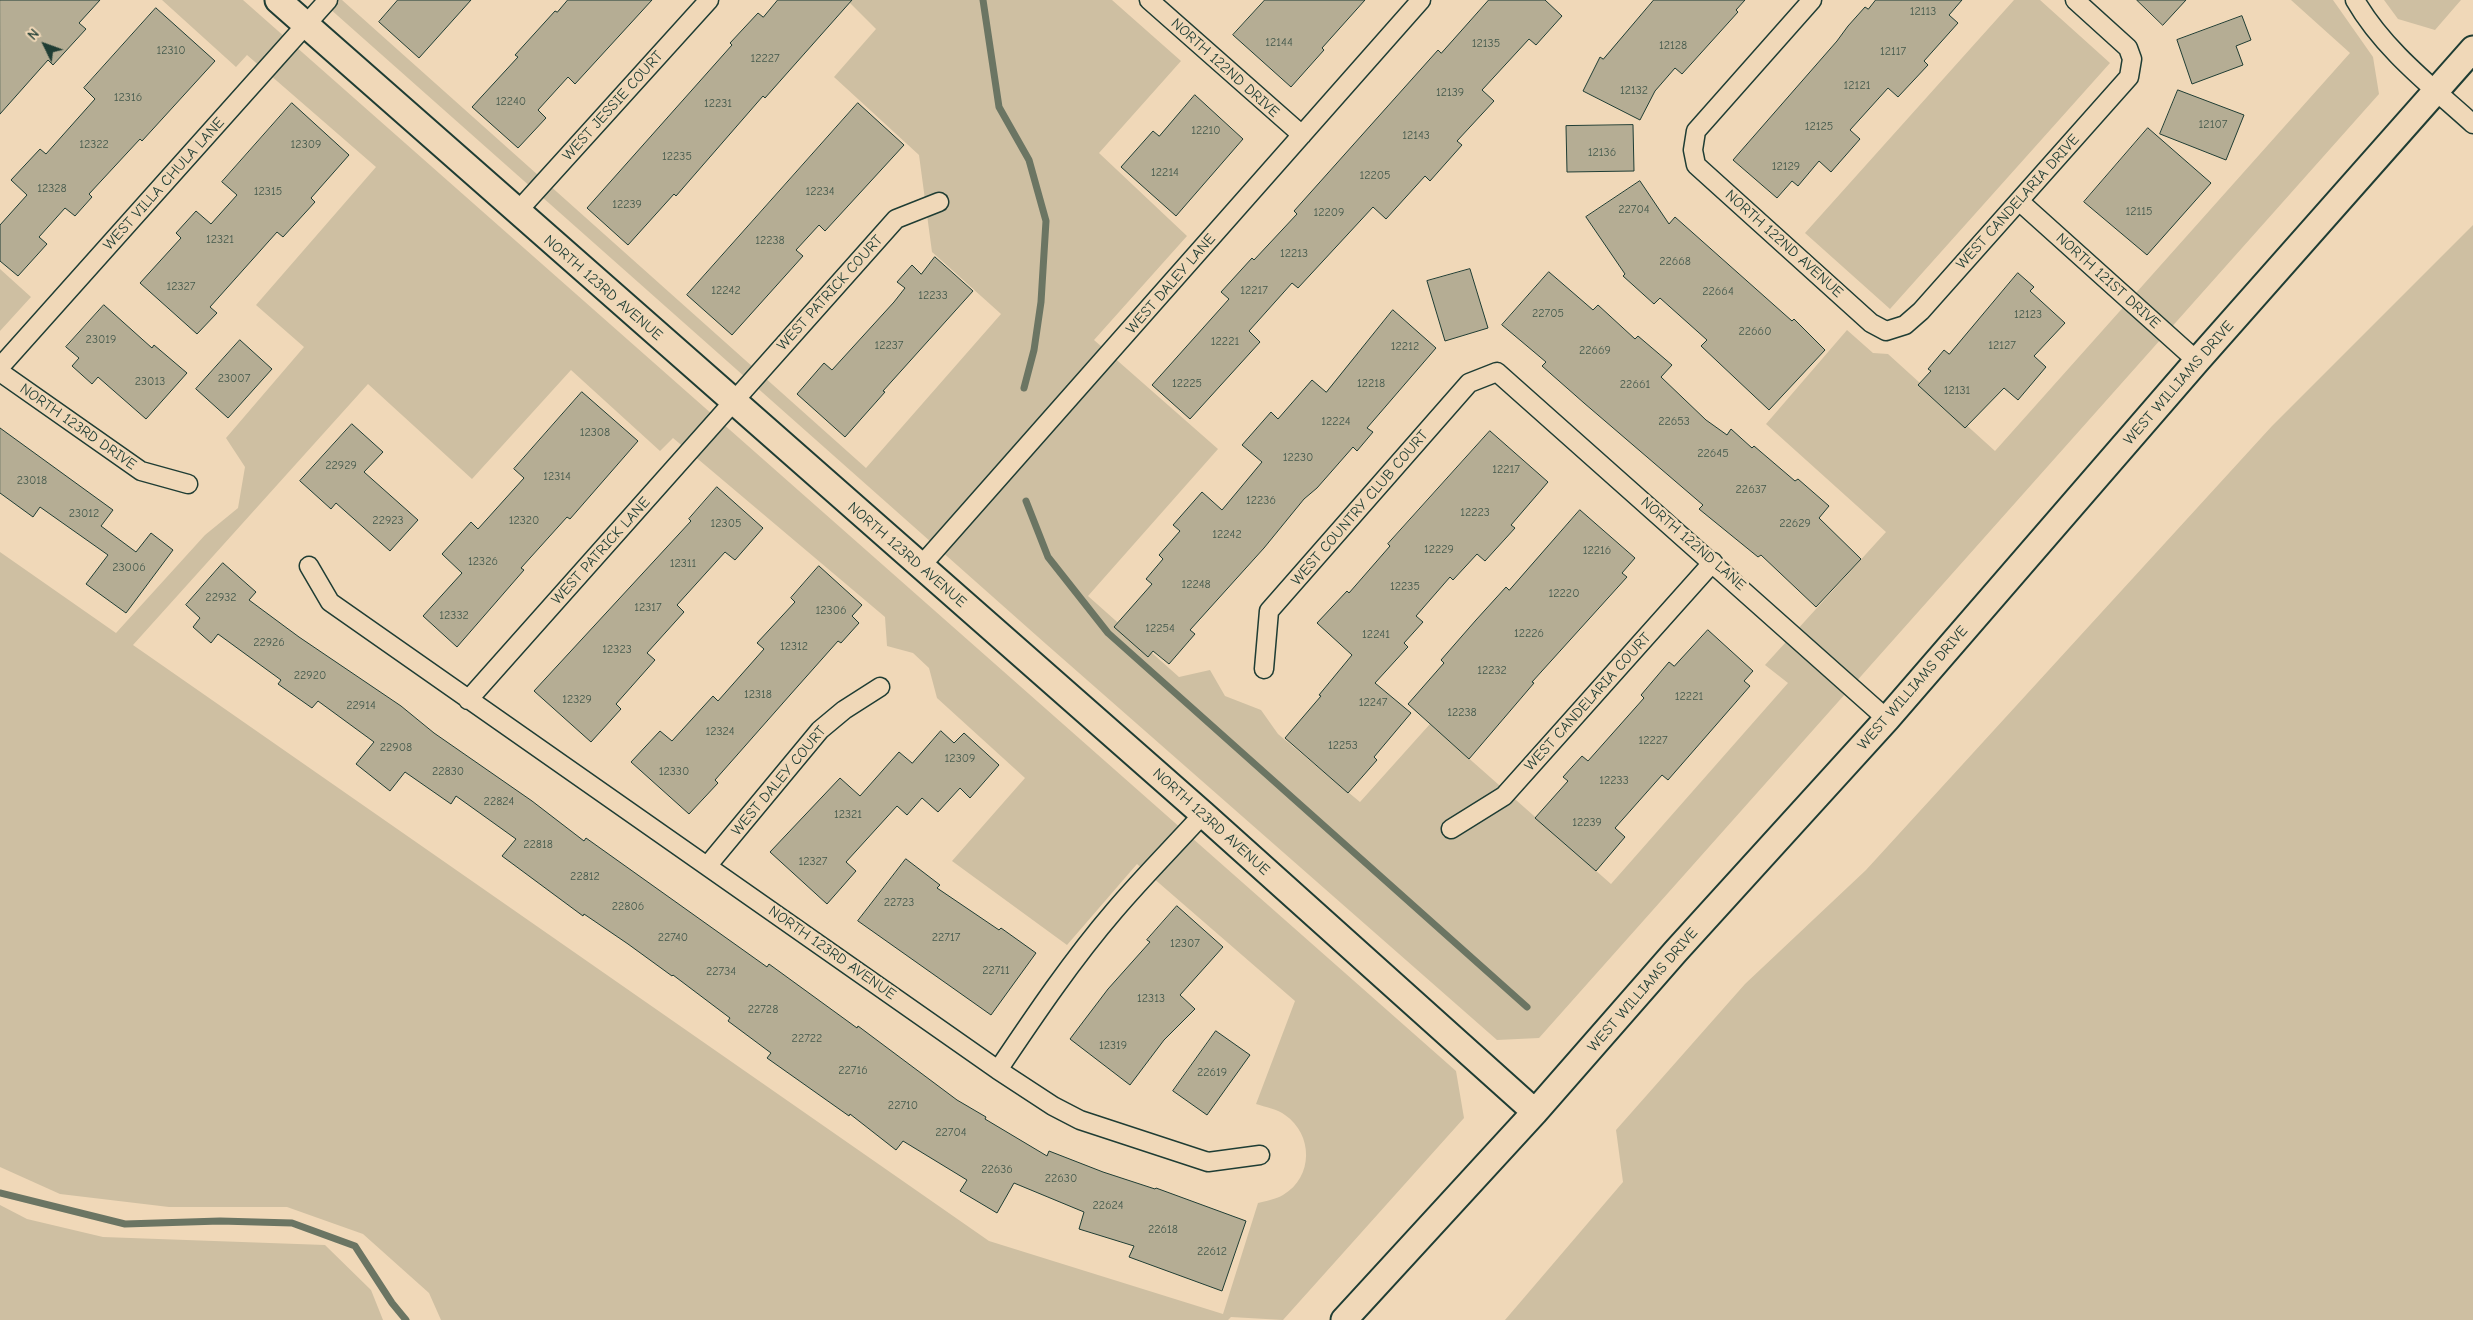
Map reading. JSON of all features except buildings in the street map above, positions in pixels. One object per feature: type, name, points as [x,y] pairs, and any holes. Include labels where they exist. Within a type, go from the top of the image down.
[{"type":"main road","name":"NORTH 123RD AVENUE","points":[[278,0],[305,26],[1203,814],[1535,1112]]},
{"type":"main road","name":"WEST WILLIAMS DRIVE","points":[[1344,1320],[1535,1112],[1676,951],[1887,719],[2197,361],[2473,49]]},
{"type":"street","name":"WEST VILLA CHULA LANE","points":[[0,367],[328,0]]},
{"type":"street","name":"WEST JESSIE COURT","points":[[517,212],[708,0]]},
{"type":"street","name":"NORTH 122ND DRIVE","points":[[1149,0],[1302,136]]},
{"type":"street","name":"WEST DALEY LANE","points":[[920,567],[1421,0]]},
{"type":"street","name":"NORTH 122ND AVENUE","points":[[1812,0],[1696,132],[1693,150],[1696,165],[1871,323],[1886,331]]},
{"type":"street","name":"WEST CANDELARIA DRIVE","points":[[1886,331],[1905,325],[1921,311],[2129,77],[2132,59],[2128,48],[2075,0]]},
{"type":"street","points":[[2355,0],[2382,38],[2473,124]]},
{"type":"street","name":"NORTH 121ST DRIVE","points":[[2019,201],[2197,361]]},
{"type":"street","name":"WEST PATRICK COURT","points":[[734,402],[896,219],[939,202]]},
{"type":"street","name":"NORTH 123RD DRIVE","points":[[0,372],[141,471],[188,484]]},
{"type":"street","name":"NORTH 122ND LANE","points":[[1497,372],[1713,562],[1887,719]]},
{"type":"street","name":"WEST COUNTRY CLUB COURT","points":[[1264,669],[1269,611],[1469,383],[1497,372]]},
{"type":"street","name":"WEST PATRICK LANE","points":[[468,700],[734,402]]},
{"type":"street","name":"WEST CANDELARIA COURT","points":[[1451,829],[1504,796],[1713,562]]},
{"type":"street","name":"NORTH 123RD AVENUE","points":[[309,566],[330,602],[998,1070],[1053,1106],[1080,1120],[1208,1162],[1260,1155]]},
{"type":"street","name":"WEST DALEY COURT","points":[[708,865],[820,730],[844,710],[880,687]]},
{"type":"street","points":[[998,1070],[1050,992],[1085,946],[1116,909],[1203,814]]},
{"type":"shaded area","points":[[162,0],[243,0],[1456,1071],[1464,1118],[1283,1320],[1231,1317],[1228,1320],[441,1320],[429,1293],[363,1234],[287,1207],[169,1207],[60,1194],[0,1167],[0,552],[116,633],[205,535],[238,508],[245,467],[226,438],[304,347],[256,305],[376,167],[247,55],[236,67]],"holes":[[[571,370],[660,451],[673,438],[885,617],[887,646],[913,653],[929,668],[937,698],[1025,778],[952,861],[1067,945],[1137,864],[1295,1001],[1256,1104],[1279,1111],[1294,1123],[1301,1133],[1305,1144],[1305,1167],[1293,1187],[1283,1195],[1258,1203],[1223,1314],[989,1241],[133,645],[368,384],[472,479]]]},
{"type":"shaded area","points":[[320,0],[342,0],[866,468],[1001,314],[932,252],[919,155],[834,77],[876,29],[847,0],[1112,0],[1181,61],[1099,153],[1187,236],[1094,340],[1218,449],[1088,596],[1179,677],[1210,670],[1225,696],[1261,710],[1278,734],[1360,802],[1430,724],[1611,884],[1788,683],[1765,665],[1886,532],[1766,424],[1847,330],[1873,353],[1888,354],[1995,451],[2350,53],[2291,0],[2333,0],[2373,57],[2379,94],[1539,1038],[1497,1040],[1046,644]]},
{"type":"shaded area","points":[[2014,0],[2040,0],[2110,63],[1890,309],[1805,233]]},
{"type":"shaded area","points":[[2384,0],[2461,0],[2435,30],[2398,19]]},
{"type":"shaded area","points":[[2473,225],[2473,1320],[1505,1320],[1623,1182],[1616,1130],[1745,984],[1866,870],[2272,426]]},
{"type":"shaded area","points":[[0,269],[31,297],[0,331]]},
{"type":"shaded area","points":[[0,1205],[27,1219],[103,1237],[325,1245],[371,1290],[383,1320],[0,1320]]},
{"type":"waterway","points":[[983,0],[999,107],[1029,160],[1046,221],[1041,302],[1034,350],[1024,388]]},
{"type":"waterway","points":[[1026,501],[1048,557],[1108,633],[1527,1007]]},
{"type":"waterway","points":[[0,1193],[125,1224],[220,1221],[292,1223],[355,1246],[392,1303],[406,1320]]}]
